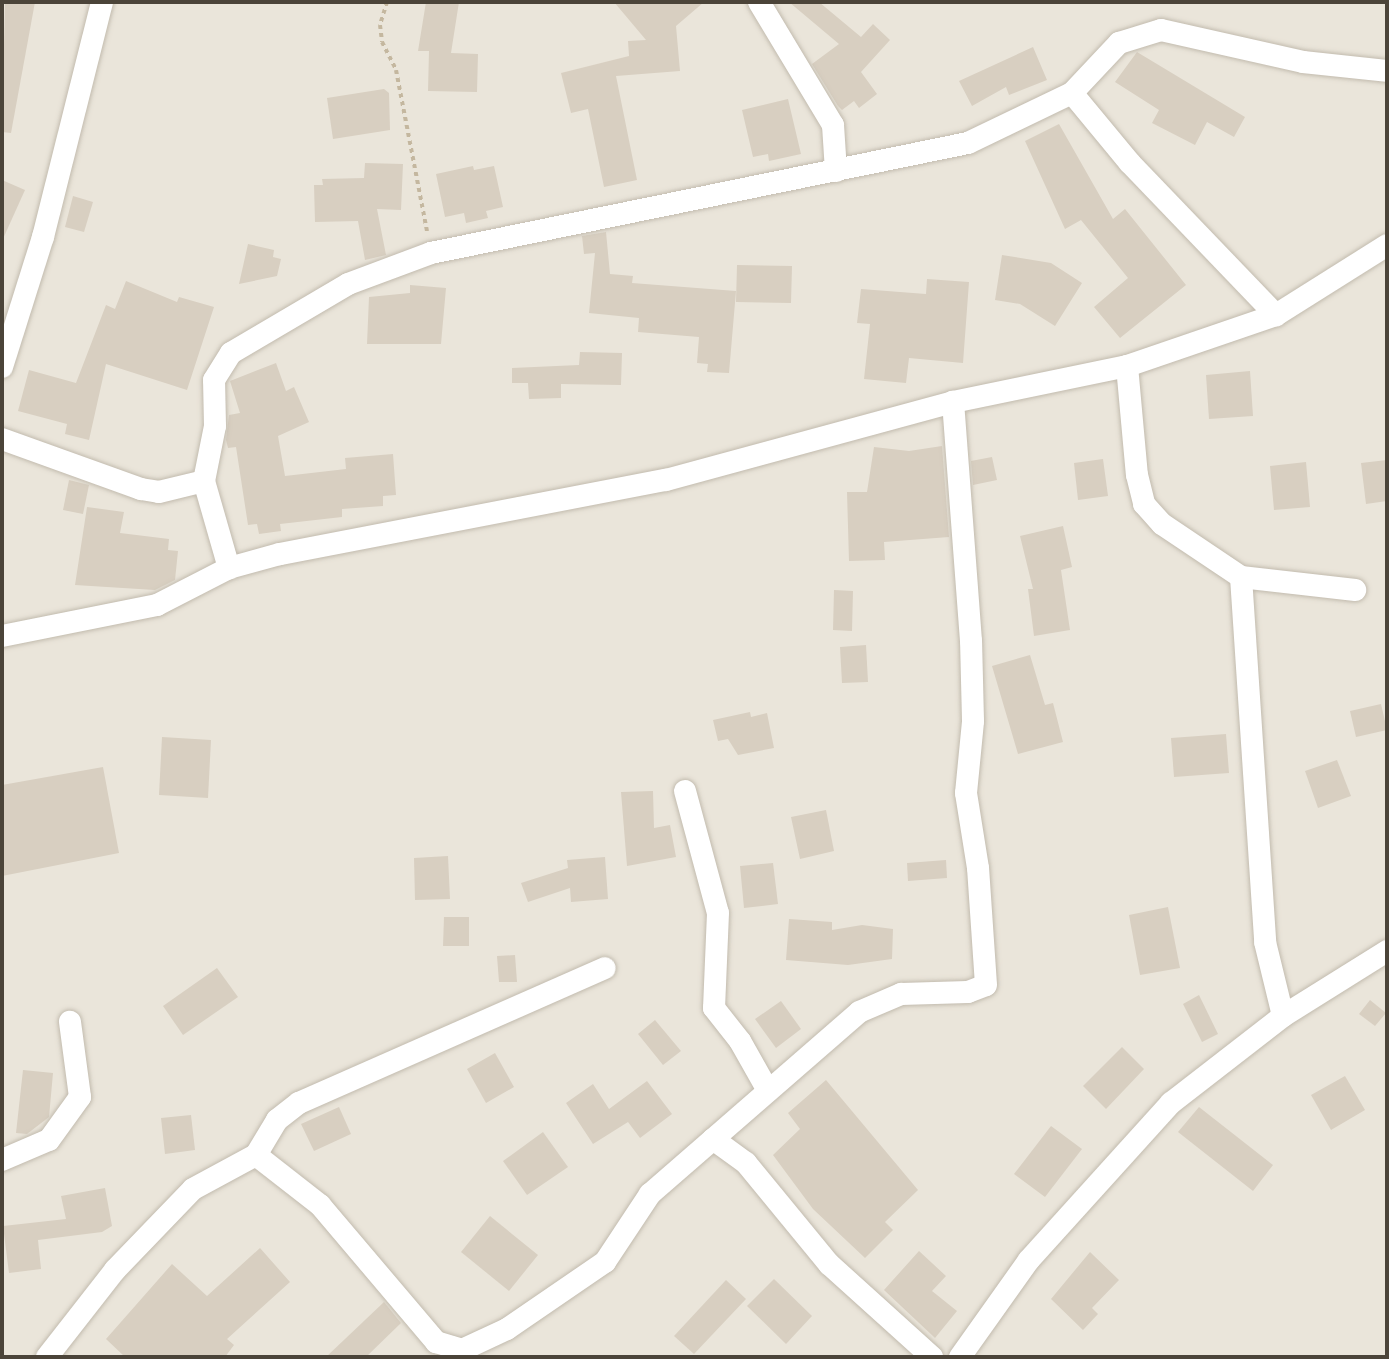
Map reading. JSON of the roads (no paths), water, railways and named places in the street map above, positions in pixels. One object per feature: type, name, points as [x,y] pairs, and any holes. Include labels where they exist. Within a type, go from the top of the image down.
[{"type":"street","points":[[2,367],[43,237],[102,2]]},
{"type":"street","points":[[759,2],[833,125],[836,171]]},
{"type":"street","points":[[229,568],[204,481],[215,426],[214,380],[231,353],[348,284],[431,253],[638,212],[769,180],[836,171],[968,143],[1072,93],[1119,43],[1161,30],[1303,62],[1387,71]]},
{"type":"street","points":[[1072,93],[1130,163],[1276,315]]},
{"type":"street","points":[[2,636],[157,605],[229,568],[380,532],[666,480],[953,402],[1127,366],[1276,315],[1387,245]]},
{"type":"street","points":[[1127,366],[1144,504],[1203,556],[1241,577],[1355,590]]},
{"type":"street","points":[[256,1155],[320,1205],[436,1342],[462,1350],[507,1329],[605,1262],[650,1194],[767,1089],[881,999],[968,992],[986,985],[978,868],[966,793],[971,657],[953,402]]},
{"type":"street","points":[[2,439],[141,489],[159,492],[204,481]]},
{"type":"street","points":[[1241,577],[1265,942],[1283,1016]]},
{"type":"street","points":[[685,791],[718,913],[714,1008],[767,1089]]},
{"type":"street","points":[[960,1357],[1029,1260],[1171,1103],[1283,1016],[1387,951]]},
{"type":"street","points":[[47,1357],[115,1270],[193,1189],[256,1155],[277,1120],[299,1103],[605,968]]},
{"type":"street","points":[[2,1160],[49,1140],[80,1097],[70,1022]]},
{"type":"street","points":[[713,1139],[746,1163],[829,1264],[932,1357]]}]
